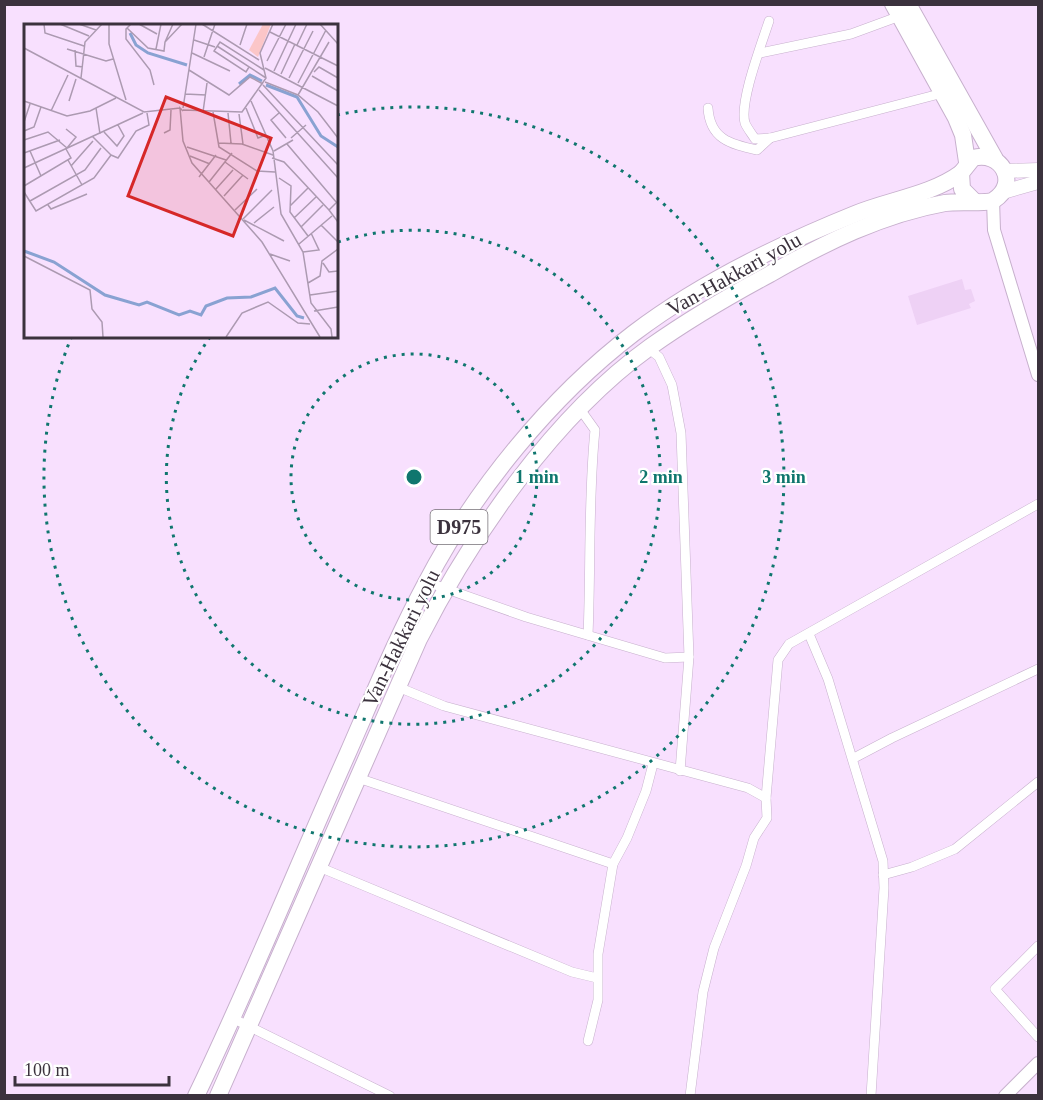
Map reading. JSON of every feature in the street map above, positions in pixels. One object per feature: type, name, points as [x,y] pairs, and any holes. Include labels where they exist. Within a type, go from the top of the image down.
[{"type":"highway","points":[[900,8],[1000,165],[1006,185],[998,196],[980,202],[973,200],[962,189],[963,135],[900,8]]},
{"type":"highway","points":[[964,168],[981,156],[1000,165]]},
{"type":"highway","name":"Van-Hakkari yolu","points":[[196,1095],[381,677],[427,582],[492,479],[567,394],[633,334],[694,293],[788,242],[861,212],[942,185],[964,168]]},
{"type":"highway","name":"D975","points":[[218,1095],[398,687],[445,587],[511,492],[580,409],[648,348],[705,310],[798,258],[865,227],[905,213],[939,204],[973,200]]},
{"type":"highway","points":[[788,242],[798,258]]},
{"type":"highway","points":[[492,479],[511,492]]},
{"type":"main road","points":[[1000,165],[1038,170]]},
{"type":"main road","points":[[998,196],[1038,182]]},
{"type":"street","points":[[760,53],[851,34],[900,8]]},
{"type":"street","points":[[769,21],[751,78],[745,123],[755,139],[770,138],[943,93]]},
{"type":"street","points":[[708,108],[709,123],[718,136],[728,141],[757,150],[770,138]]},
{"type":"street","points":[[994,230],[998,196]]},
{"type":"street","points":[[973,200],[994,230],[1038,375]]},
{"type":"street","points":[[648,348],[659,357],[672,385],[681,433],[689,657],[680,771]]},
{"type":"street","points":[[580,409],[595,430],[591,475],[592,565],[588,636]]},
{"type":"street","points":[[690,1095],[703,992],[714,948],[746,866],[754,838],[767,818],[766,798],[778,660],[789,644],[1038,504]]},
{"type":"street","points":[[427,582],[588,636],[665,658],[689,657]]},
{"type":"street","points":[[809,634],[828,679],[854,758],[873,821],[883,875],[871,1095]]},
{"type":"street","points":[[854,758],[1038,669]]},
{"type":"street","points":[[398,687],[444,706],[747,788],[766,798]]},
{"type":"street","points":[[588,1041],[598,1000],[597,978],[613,864],[631,829],[653,764]]},
{"type":"street","points":[[358,778],[613,864]]},
{"type":"street","points":[[883,875],[912,867],[956,849],[1038,782]]},
{"type":"street","points":[[319,867],[572,972],[597,978]]},
{"type":"street","points":[[1038,946],[995,989],[1038,1037]]},
{"type":"street","points":[[232,1018],[390,1095]]},
{"type":"street","points":[[1005,1095],[1036,1070]]},
{"type":"shaded area","points":[[962,279],[965,290],[971,289],[975,301],[969,304],[971,308],[917,325],[908,296]]}]
